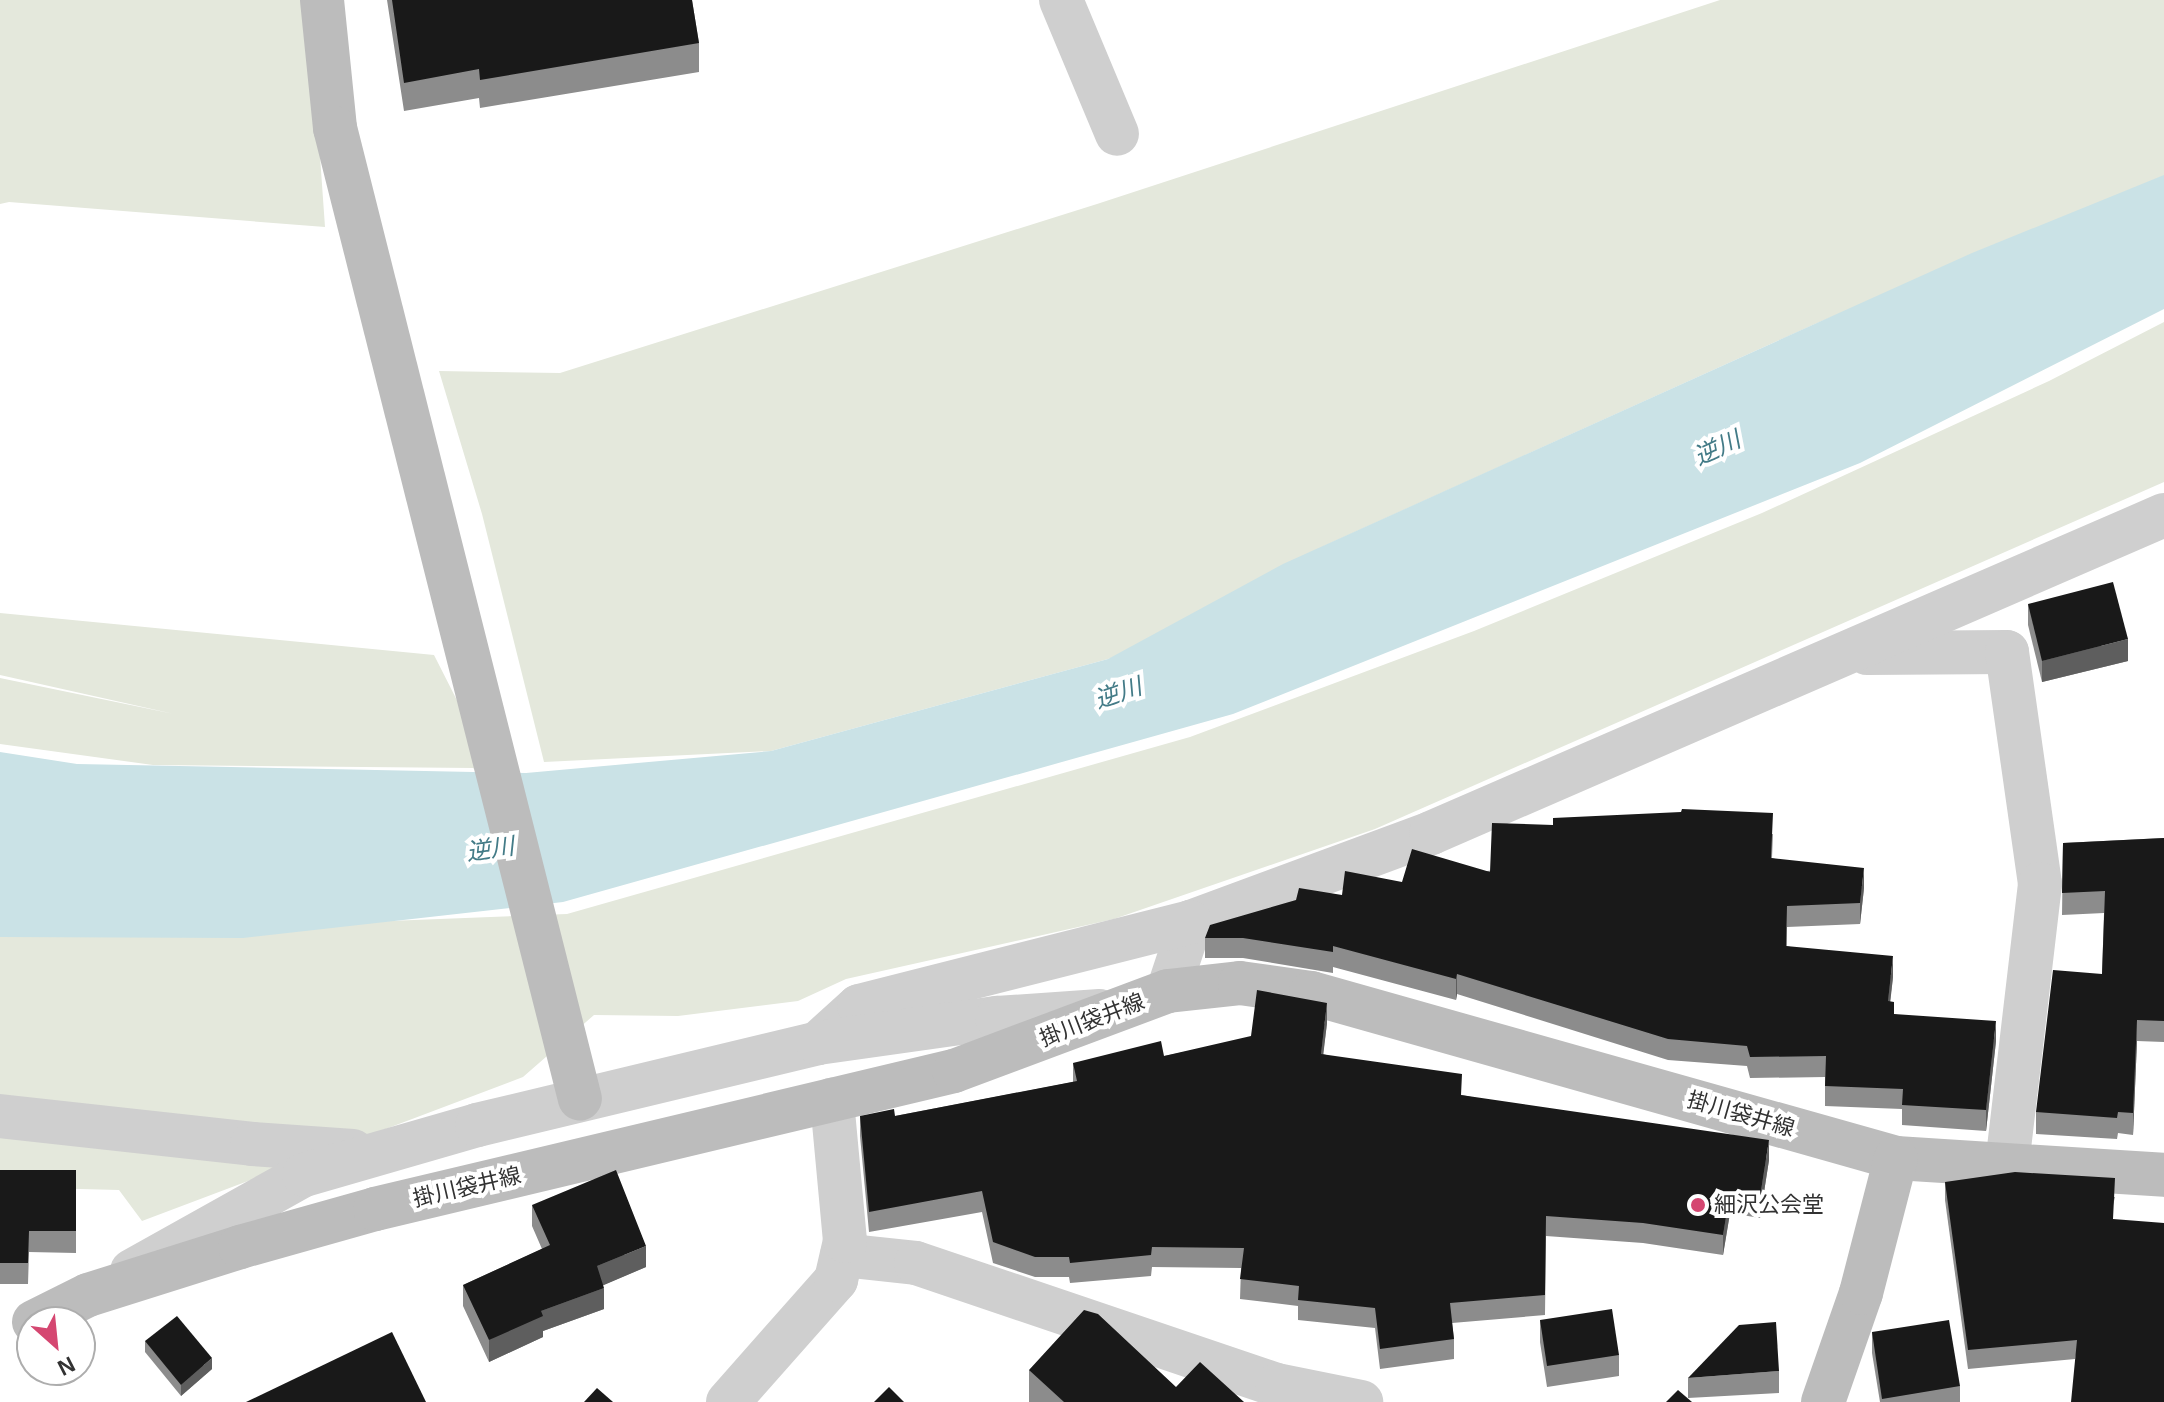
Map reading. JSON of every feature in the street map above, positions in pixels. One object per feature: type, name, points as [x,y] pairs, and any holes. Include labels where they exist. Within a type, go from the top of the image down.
[{"type":"main road","points":[[322,0],[335,128],[580,1099]]},
{"type":"main road","name":"掛川袋井線","points":[[66,1306],[88,1295],[375,1209],[954,1071],[1168,991],[1240,983],[1311,993],[1896,1158],[2164,1175]]},
{"type":"main road","points":[[1823,1402],[1861,1293],[1896,1158]]},
{"type":"street","points":[[1061,0],[1117,134]]},
{"type":"street","points":[[818,1043],[859,1006],[1191,922],[1431,833],[2164,515]]},
{"type":"street","points":[[1847,653],[2007,652],[2040,884],[2007,1165]]},
{"type":"street","points":[[1168,991],[1191,922]]},
{"type":"street","points":[[88,1295],[304,1175],[383,1152],[580,1099],[818,1043],[997,1018],[1123,1009]]},
{"type":"street","points":[[728,1402],[836,1280],[845,1241],[832,1100]]},
{"type":"street","points":[[0,1116],[252,1144],[383,1152]]},
{"type":"street","points":[[842,1255],[916,1263],[1277,1385],[1361,1402]]},
{"type":"shaded area","points":[[0,0],[309,0],[325,227],[9,202],[0,204]]},
{"type":"shaded area","points":[[1720,0],[2164,0],[2164,176],[1815,324],[1324,546],[1253,606],[1108,659],[771,751],[544,762],[482,514],[439,371],[560,373],[1097,204]]},
{"type":"shaded area","points":[[2164,322],[2164,482],[1375,829],[1114,919],[846,979],[798,1001],[678,1016],[594,1015],[523,1077],[142,1221],[119,1190],[0,1187],[0,936],[567,914],[1190,737],[1474,631],[1762,513],[2049,381]]},
{"type":"shaded area","points":[[0,613],[434,655],[501,787],[473,768],[153,765],[0,744],[0,678],[174,714],[0,675]]},
{"type":"water","name":"逆川","points":[[2164,175],[2164,309],[1860,463],[1233,714],[563,902],[243,938],[0,937],[0,752],[77,764],[526,773],[771,751],[1108,659],[1283,564],[1972,253]]},
{"type":"building","points":[[392,0],[692,0],[699,43],[480,80],[479,69],[404,83]]},
{"type":"building","points":[[2113,582],[2128,639],[2042,661],[2028,604]]},
{"type":"building","points":[[1682,809],[1773,813],[1771,858],[1864,868],[1860,903],[1787,906],[1786,946],[1893,956],[1888,1001],[1894,1002],[1894,1014],[1996,1021],[1986,1110],[1902,1105],[1903,1089],[1825,1086],[1826,1056],[1750,1057],[1747,1046],[1668,1039],[1457,974],[1456,979],[1333,946],[1333,952],[1243,938],[1205,938],[1210,925],[1296,900],[1299,888],[1342,895],[1345,871],[1402,882],[1412,849],[1490,872],[1492,823],[1553,825],[1553,818],[1681,812]]},
{"type":"building","points":[[2164,838],[2164,1021],[2137,1020],[2133,1113],[2118,1112],[2117,1118],[2036,1112],[2053,970],[2102,974],[2105,891],[2062,893],[2063,843]]},
{"type":"building","points":[[1257,990],[1327,1003],[1321,1054],[1462,1074],[1461,1095],[1769,1140],[1760,1197],[1730,1193],[1723,1235],[1643,1223],[1546,1216],[1545,1295],[1450,1303],[1454,1339],[1380,1349],[1375,1308],[1298,1300],[1299,1286],[1240,1279],[1244,1248],[1152,1247],[1151,1255],[1070,1263],[1069,1257],[1035,1257],[993,1242],[982,1191],[869,1212],[860,1116],[894,1109],[895,1116],[1077,1081],[1073,1063],[1161,1041],[1164,1056],[1251,1036]]},
{"type":"building","points":[[0,1170],[76,1170],[76,1231],[29,1231],[28,1263],[0,1263]]},
{"type":"building","points":[[616,1170],[646,1246],[597,1266],[604,1288],[541,1311],[543,1316],[489,1340],[463,1285],[550,1245],[532,1205]]},
{"type":"building","points":[[2015,1172],[2115,1178],[2113,1219],[2164,1223],[2164,1402],[2071,1402],[2077,1340],[1968,1350],[1945,1182]]},
{"type":"building","points":[[1612,1309],[1619,1355],[1547,1366],[1540,1320]]},
{"type":"building","points":[[1084,1310],[1098,1314],[1176,1387],[1200,1362],[1244,1402],[1064,1402],[1029,1370]]},
{"type":"building","points":[[177,1316],[212,1358],[181,1385],[145,1341]]},
{"type":"building","points":[[1949,1320],[1960,1386],[1882,1399],[1872,1332]]},
{"type":"building","points":[[1776,1322],[1779,1371],[1688,1378],[1739,1325]]},
{"type":"building","points":[[392,1332],[426,1402],[246,1402]]},
{"type":"building","points":[[889,1387],[904,1402],[874,1402]]},
{"type":"building","points":[[597,1388],[613,1402],[584,1402]]},
{"type":"building","points":[[1678,1390],[1692,1402],[1666,1402]]},
{"type":"place","name":"細沢公会堂","points":[[1698,1205]]}]
